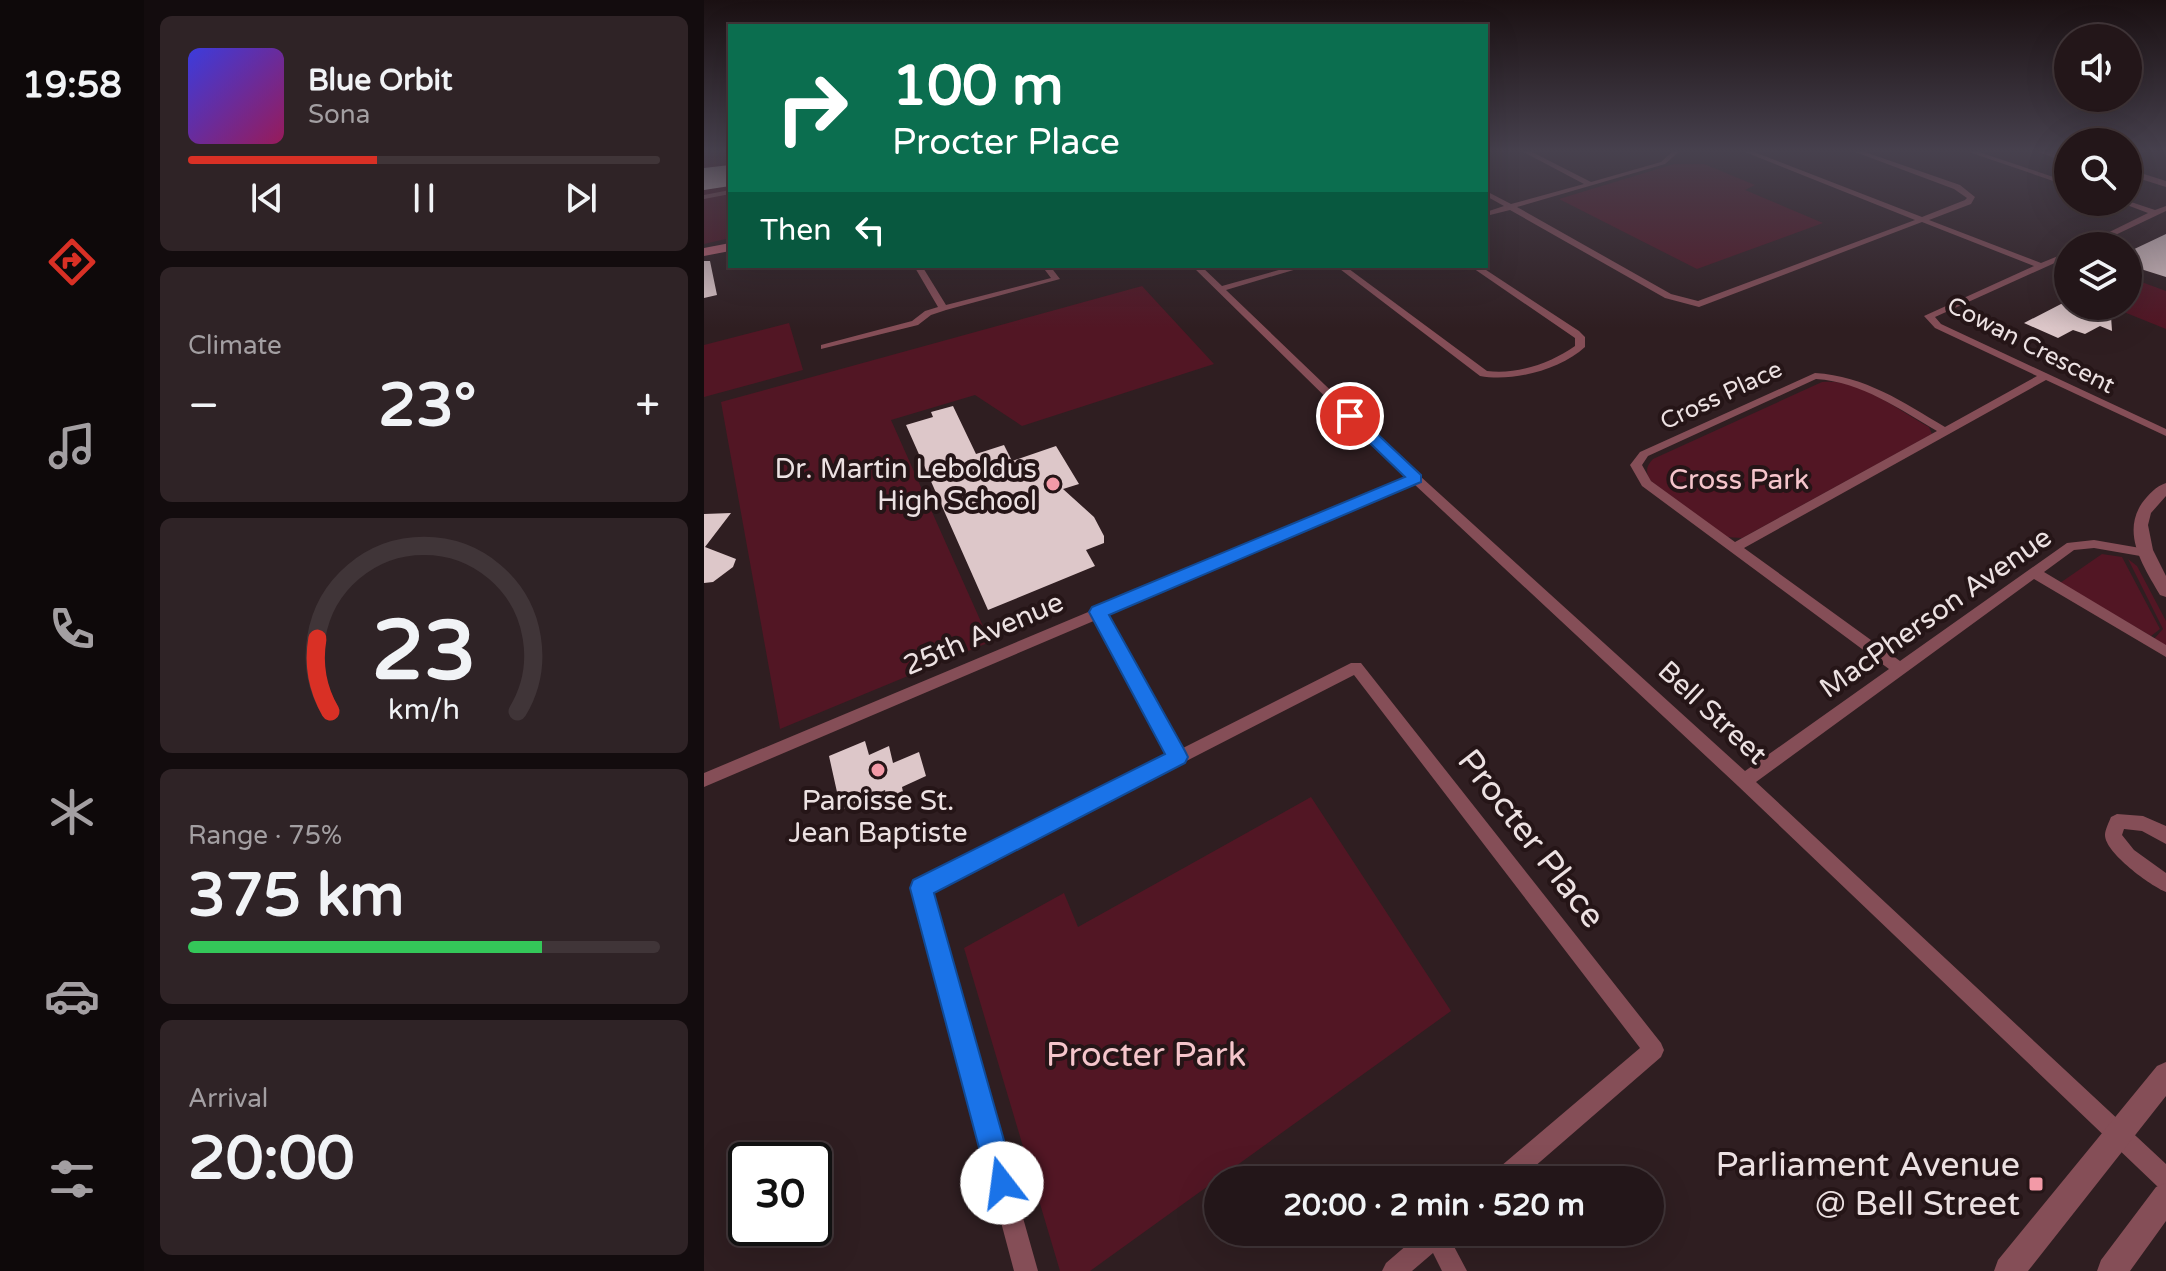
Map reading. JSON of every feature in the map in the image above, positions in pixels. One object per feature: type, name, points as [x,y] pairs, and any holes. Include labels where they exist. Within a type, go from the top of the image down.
[{"type":"main road","points":[[704,250],[728,244]]},
{"type":"street","points":[[1515,209],[1668,296],[1699,304],[1948,209]]},
{"type":"street","points":[[1897,209],[2041,266]]},
{"type":"street","points":[[2144,209],[2155,213]]},
{"type":"street","points":[[2115,232],[2163,209]]},
{"type":"street","name":"Cowan Crescent","points":[[2054,260],[1929,316],[1938,326],[2166,433]]},
{"type":"street","points":[[919,268],[943,308]]},
{"type":"street","points":[[824,347],[915,323],[928,313],[943,308],[1056,279],[1048,268]]},
{"type":"street","name":"Bell Street","points":[[1198,268],[1416,479],[1744,781],[2166,1179]]},
{"type":"street","points":[[1220,289],[1296,268]]},
{"type":"street","points":[[1343,268],[1484,374],[1517,374],[1580,347],[1580,337],[1576,333],[1477,268]]},
{"type":"street","name":"Cross Place","points":[[1898,668],[1646,483],[1636,465],[1644,454],[1815,376],[1831,376],[1856,383],[1946,432]]},
{"type":"street","points":[[1734,548],[2044,377]]},
{"type":"street","name":"25th Avenue","points":[[704,780],[1416,479]]},
{"type":"street","points":[[2166,488],[2143,510],[2139,532],[2166,591]]},
{"type":"street","name":"MacPherson Avenue","points":[[1744,781],[2071,546],[2094,544],[2146,553]]},
{"type":"street","points":[[2033,572],[2166,652]]},
{"type":"street","points":[[1098,612],[1177,757]]},
{"type":"street","name":"Procter Place","points":[[1026,1271],[921,888],[1356,667],[1654,1050],[1518,1166]]},
{"type":"street","points":[[2166,836],[2133,819],[2117,822],[2113,837],[2128,856],[2166,884]]},
{"type":"street","points":[[2009,1271],[2166,1075]]},
{"type":"street","points":[[2112,1271],[2166,1197]]},
{"type":"street","points":[[1394,1271],[1424,1246]]},
{"type":"street","points":[[1444,1246],[1455,1271]]},
{"type":"green space","points":[[704,209],[728,209],[728,238],[704,244]]},
{"type":"green space","points":[[1579,209],[1791,209],[1823,223],[1697,269]]},
{"type":"green space","points":[[2142,282],[2166,291],[2166,329],[2142,319]]},
{"type":"green space","points":[[1142,286],[1214,364],[1022,426],[975,395],[891,420],[990,642],[780,729],[721,402]]},
{"type":"green space","points":[[789,323],[803,370],[704,397],[704,345]]},
{"type":"green space","name":"Cross Park","points":[[1822,382],[1836,382],[1864,390],[1929,427],[1932,434],[1742,538],[1725,537],[1649,478],[1647,469],[1653,459]]},
{"type":"green space","points":[[2102,554],[2122,557],[2160,629],[2151,636],[2060,583]]},
{"type":"green space","points":[[2128,559],[2137,566],[2166,621],[2166,647],[2154,639],[2163,629]]},
{"type":"green space","name":"Procter Park","points":[[1311,797],[1451,1011],[1236,1166],[1204,1166],[1204,1189],[1090,1271],[1060,1271],[964,948],[1064,893],[1078,927]]},
{"type":"building","points":[[2166,234],[2166,277],[2142,269],[2142,245]]},
{"type":"building","points":[[704,261],[710,261],[717,295],[704,298]]},
{"type":"building","points":[[2054,308],[2054,320],[2111,320],[2112,331],[2100,326],[2085,334],[2073,330],[2058,338],[2024,323]]},
{"type":"building","name":"Dr. Martin Leboldus High School","points":[[953,406],[976,454],[1004,445],[1012,461],[1056,446],[1079,484],[1063,489],[1094,517],[1104,536],[1104,543],[1086,550],[1095,566],[988,610],[906,425],[933,417],[931,412]]},
{"type":"building","points":[[731,513],[705,547],[736,559],[733,567],[713,582],[704,583],[704,514]]},
{"type":"building","name":"Paroisse St. Jean Baptiste","points":[[865,741],[869,755],[889,746],[893,763],[919,752],[926,776],[902,787],[903,792],[887,799],[885,790],[841,810],[829,756]]},
{"type":"place","name":"Dr. Martin Leboldus High School","points":[[1053,484]]},
{"type":"place","name":"Paroisse St. Jean Baptiste","points":[[878,770]]},
{"type":"place","name":"Parliament Avenue @ Bell Street","points":[[2036,1184]]},
{"type":"route","points":[[1002,1183],[921,888],[1177,757],[1098,612],[1416,479],[1350,416]]}]
